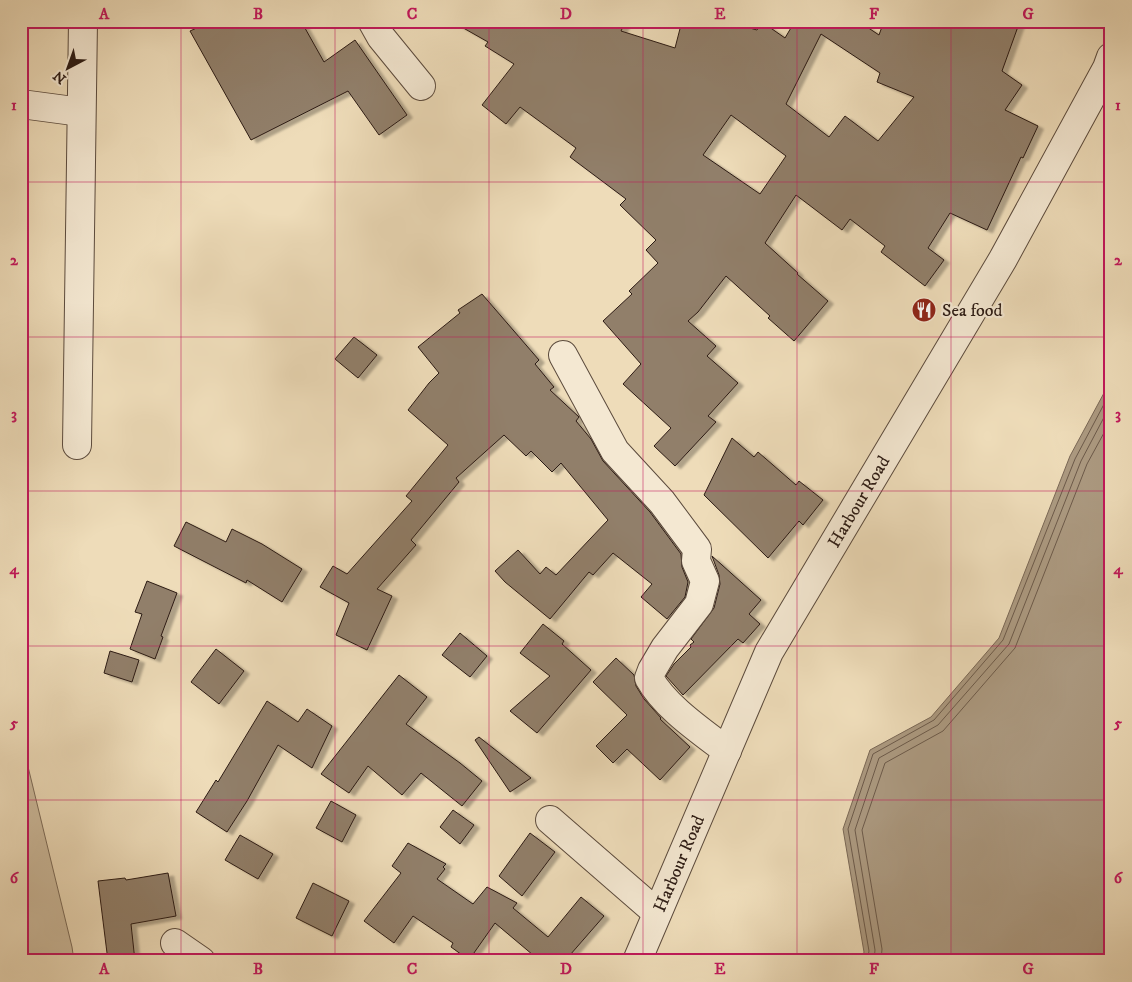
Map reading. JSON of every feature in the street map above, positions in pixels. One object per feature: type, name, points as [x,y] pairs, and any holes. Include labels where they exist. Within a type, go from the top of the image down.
[{"type":"street","points":[[77,445],[83,21]]},
{"type":"street","points":[[372,21],[381,37],[421,86]]},
{"type":"street","name":"Harbour Road","points":[[637,961],[769,652],[1002,259],[1108,68],[1111,57]]},
{"type":"street","points":[[21,104],[81,112]]},
{"type":"street","points":[[563,355],[615,451],[662,502],[697,549],[696,561],[705,581],[699,604],[665,648],[649,678],[654,688],[672,705],[727,751]]},
{"type":"street","points":[[550,820],[657,913]]},
{"type":"street","points":[[175,943],[201,961]]},
{"type":"shaded area","points":[[21,738],[72,947],[74,961],[21,961]]},
{"type":"water","points":[[1111,380],[1111,961],[862,961],[864,952],[843,829],[870,750],[931,717],[999,638],[1070,456]]},
{"type":"building","points":[[212,21],[301,21],[324,62],[355,40],[407,115],[379,135],[348,91],[251,140],[190,31]]},
{"type":"building","points":[[451,21],[626,21],[621,31],[675,48],[682,21],[724,21],[757,30],[762,22],[785,38],[795,21],[858,21],[879,35],[884,21],[1020,21],[1002,71],[1022,85],[1005,110],[1038,126],[1023,158],[1021,157],[987,230],[950,213],[928,248],[944,260],[925,286],[881,252],[885,246],[850,219],[842,230],[796,195],[765,243],[828,301],[794,341],[726,276],[698,312],[688,321],[716,346],[707,356],[738,383],[708,416],[716,422],[675,466],[654,446],[671,428],[623,384],[641,364],[603,321],[632,294],[629,291],[658,263],[646,250],[656,240],[620,205],[626,199],[570,157],[576,148],[520,107],[506,124],[482,105],[514,64],[485,46],[488,42]],"holes":[[[821,34],[880,73],[877,82],[914,97],[878,141],[845,116],[829,137],[786,104]],[[731,115],[786,156],[760,194],[703,155]]]},
{"type":"building","points":[[482,294],[539,360],[535,364],[554,387],[550,390],[579,417],[576,421],[591,439],[603,461],[650,512],[681,554],[682,567],[688,582],[685,597],[667,619],[641,597],[652,584],[613,553],[593,575],[589,572],[550,619],[505,582],[495,571],[518,550],[540,574],[546,567],[556,575],[608,520],[561,463],[552,472],[531,451],[526,456],[504,435],[456,478],[459,482],[411,540],[416,545],[377,589],[392,596],[367,650],[336,635],[349,603],[320,587],[333,566],[347,574],[412,501],[406,496],[448,445],[408,410],[439,373],[418,347],[460,313],[458,310]]},
{"type":"building","points":[[354,337],[377,355],[358,378],[335,359]]},
{"type":"building","points":[[732,438],[754,457],[758,452],[796,485],[799,481],[823,500],[803,525],[799,521],[768,558],[704,495]]},
{"type":"building","points":[[186,522],[226,542],[232,529],[262,544],[302,569],[282,602],[247,580],[246,583],[174,546]]},
{"type":"building","points":[[712,556],[761,600],[749,614],[760,624],[743,643],[738,639],[683,695],[666,676],[674,664],[691,647],[690,645],[694,642],[691,639],[714,608],[720,584],[719,575]]},
{"type":"building","points":[[147,581],[177,593],[161,636],[163,637],[155,659],[130,649],[142,614],[135,612]]},
{"type":"building","points":[[543,624],[564,641],[562,644],[591,670],[537,733],[510,711],[550,676],[520,653]]},
{"type":"building","points":[[460,633],[487,656],[470,677],[442,655]]},
{"type":"building","points":[[216,649],[244,671],[219,704],[191,682]]},
{"type":"building","points":[[110,651],[139,660],[132,682],[104,673]]},
{"type":"building","points":[[616,658],[634,675],[636,686],[660,719],[690,747],[660,780],[627,749],[613,763],[596,746],[627,715],[593,682]]},
{"type":"building","points":[[399,675],[427,697],[406,724],[482,781],[462,806],[421,773],[402,795],[368,766],[349,793],[321,774]]},
{"type":"building","points":[[267,701],[298,722],[307,709],[332,726],[312,768],[278,745],[247,801],[227,832],[196,812],[216,780],[218,782]]},
{"type":"building","points":[[479,737],[531,778],[510,792],[475,740]]},
{"type":"building","points":[[331,801],[356,815],[342,842],[316,828]]},
{"type":"building","points":[[453,810],[474,825],[460,844],[440,827]]},
{"type":"building","points":[[530,833],[555,852],[522,896],[499,876]]},
{"type":"building","points":[[240,835],[273,854],[258,879],[225,860]]},
{"type":"building","points":[[408,843],[446,864],[443,867],[445,869],[437,879],[473,904],[487,887],[517,903],[513,908],[548,937],[581,897],[604,916],[570,955],[577,961],[528,961],[533,955],[495,923],[469,960],[451,947],[453,943],[413,916],[394,943],[364,921],[401,873],[392,866]]},
{"type":"building","points":[[168,873],[176,916],[131,924],[135,961],[108,961],[98,881],[125,878],[126,880]]},
{"type":"building","points":[[313,883],[349,901],[332,936],[296,918]]},
{"type":"place","name":"Sea food","points":[[924,310]]}]
